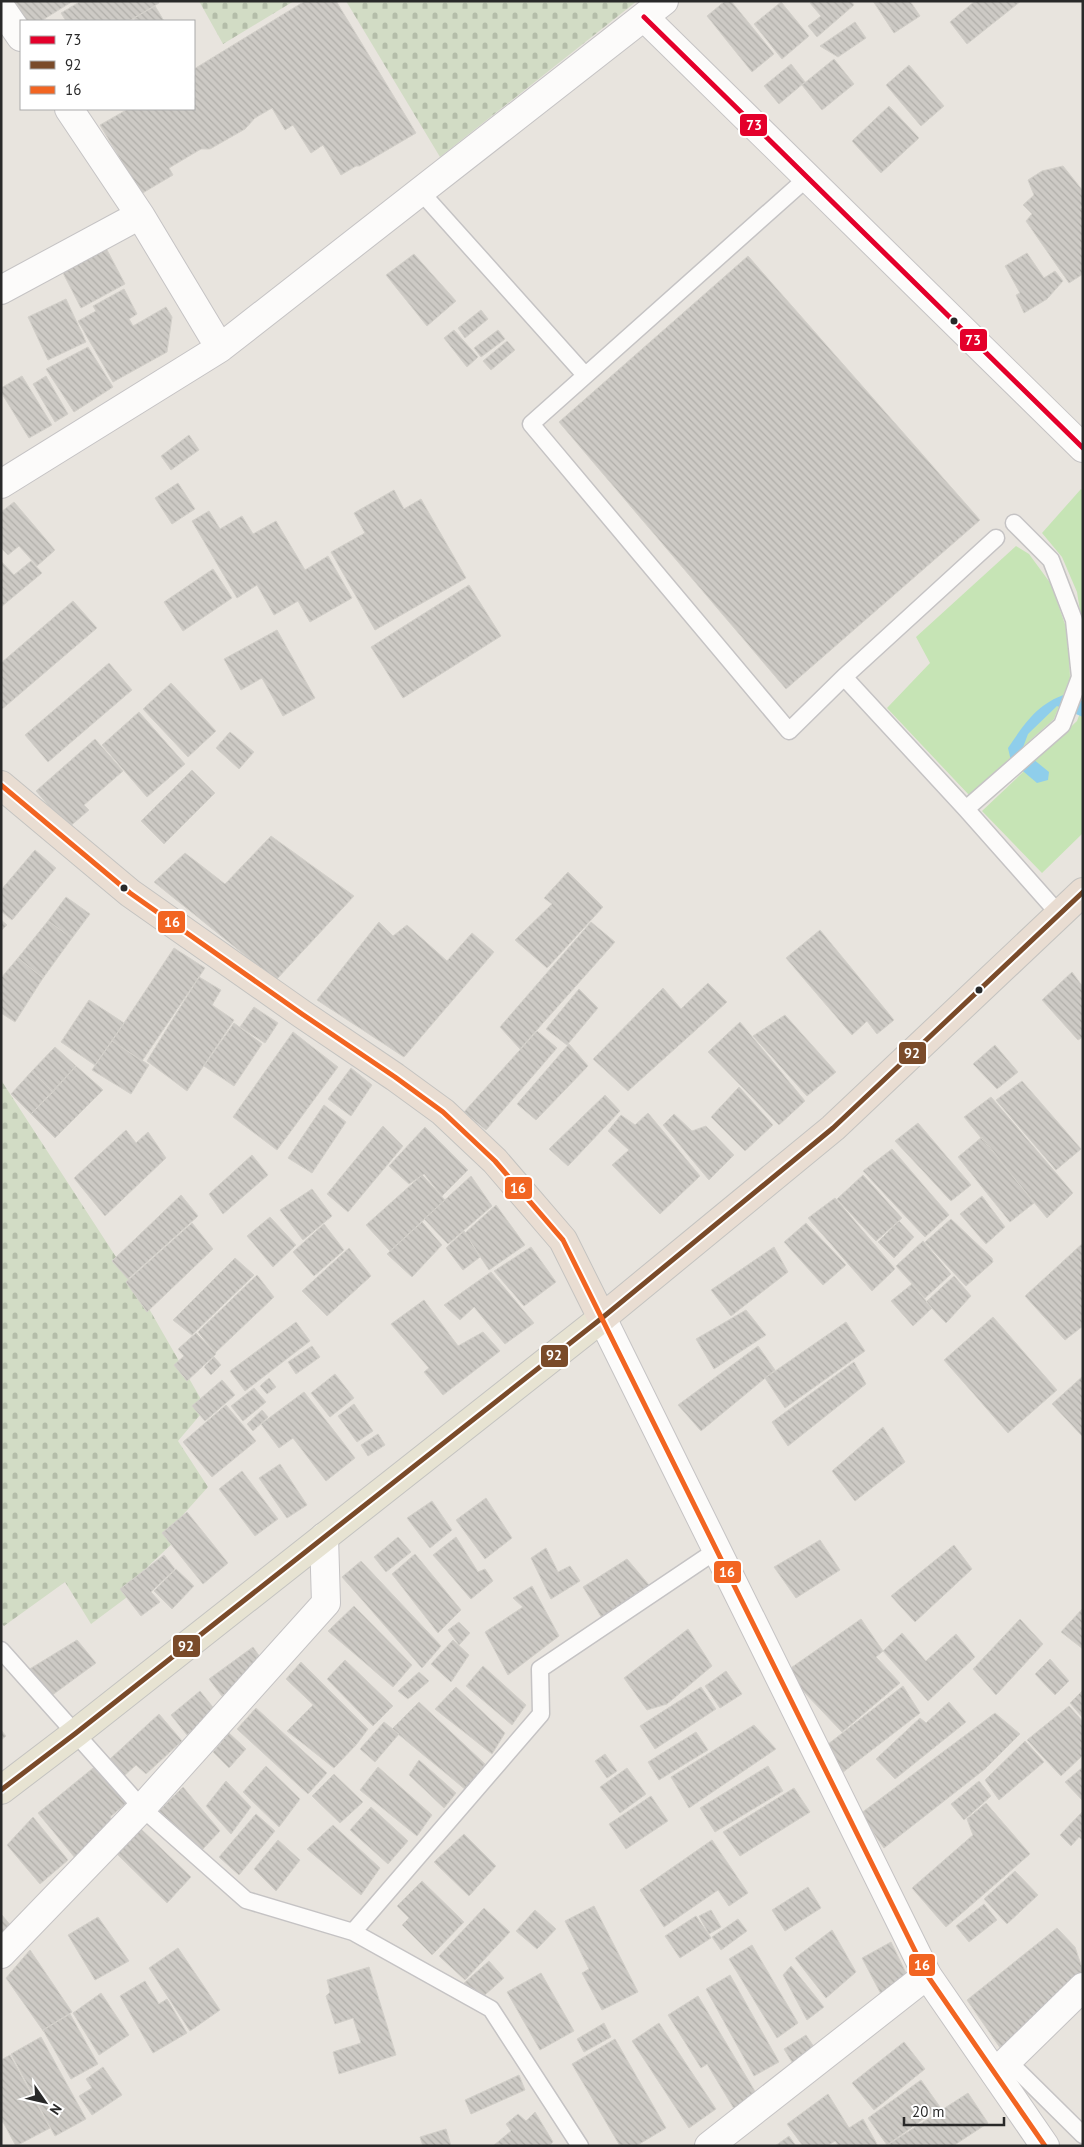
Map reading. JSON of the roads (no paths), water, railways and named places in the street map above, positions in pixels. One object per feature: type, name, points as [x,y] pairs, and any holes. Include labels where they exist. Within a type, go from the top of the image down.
[{"type":"highway","points":[[1,785],[130,893],[443,1112],[495,1160],[562,1240],[602,1318],[834,1128],[1083,892]]},
{"type":"main road","points":[[1,1790],[602,1318]]},
{"type":"street","points":[[1,8],[20,36]]},
{"type":"street","points":[[1,484],[220,348],[654,9],[807,178],[1083,448]]},
{"type":"street","points":[[70,110],[140,215],[220,348]]},
{"type":"street","points":[[1,290],[140,215]]},
{"type":"street","points":[[602,1318],[928,1975],[1001,2067],[1045,2146]]},
{"type":"street","points":[[1,1954],[142,1808],[326,1602],[324,1537]]},
{"type":"street","points":[[709,2146],[928,1975]]},
{"type":"street","points":[[1001,2067],[1083,1987]]},
{"type":"lane","points":[[807,178],[531,424],[789,731],[844,677],[996,538]]},
{"type":"lane","points":[[420,191],[585,375]]},
{"type":"lane","points":[[966,809],[1062,725],[1080,677],[1074,620],[1051,560],[1014,522]]},
{"type":"lane","points":[[844,677],[1060,914]]},
{"type":"lane","points":[[353,1932],[541,1714],[540,1669],[717,1550]]},
{"type":"lane","points":[[1,1650],[142,1808],[246,1900],[353,1932],[490,2009],[580,2146]]},
{"type":"lane","points":[[1001,2067],[1083,2135]]},
{"type":"water","points":[[1066,694],[1083,701],[1083,717],[1057,706],[1028,734],[1022,750],[1049,772],[1048,780],[1037,783],[1011,761],[1008,748],[1039,709]]}]
